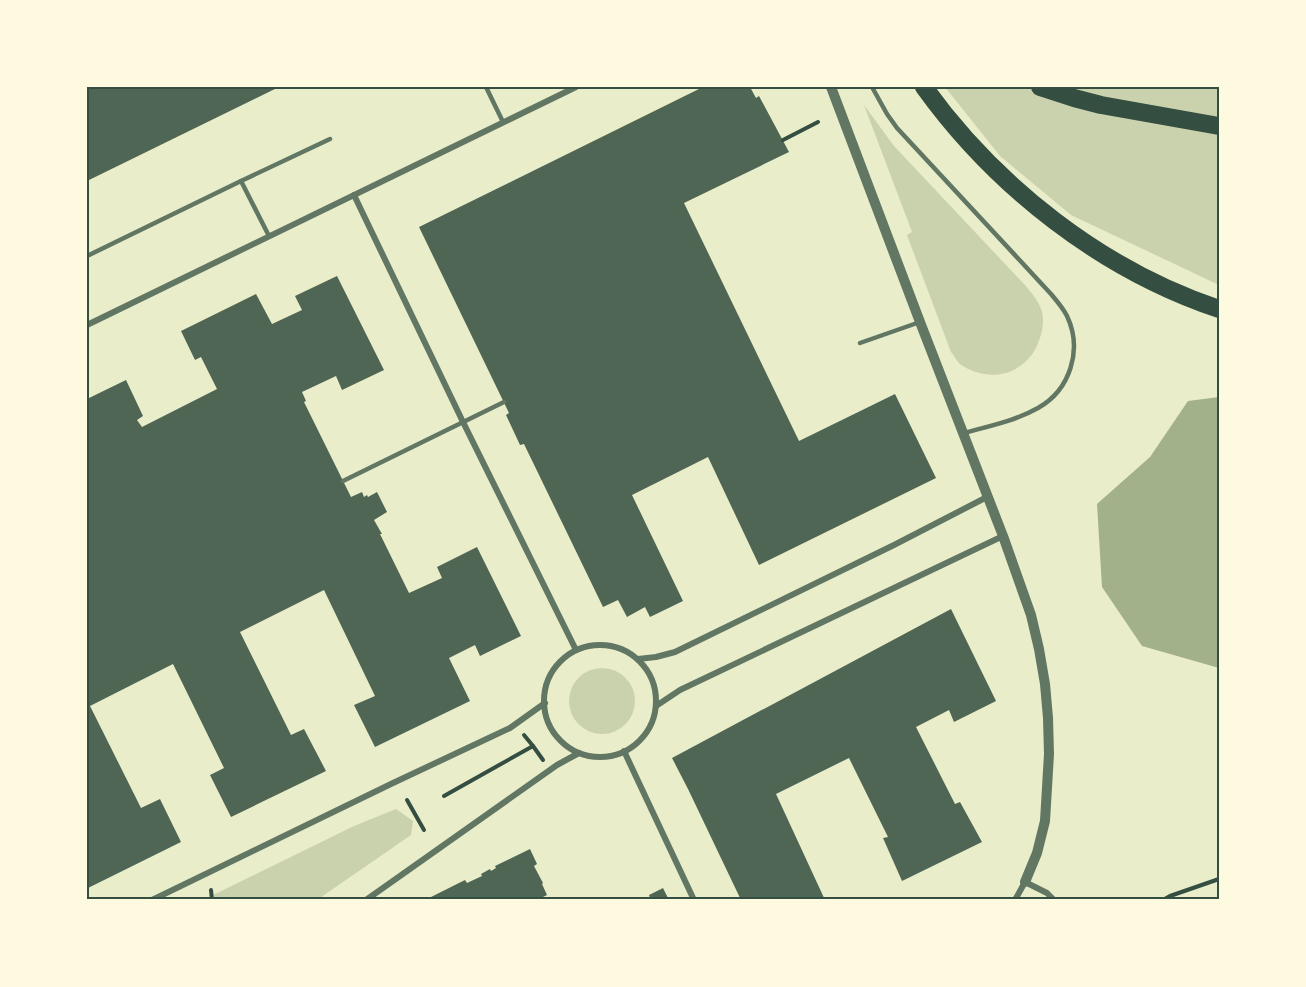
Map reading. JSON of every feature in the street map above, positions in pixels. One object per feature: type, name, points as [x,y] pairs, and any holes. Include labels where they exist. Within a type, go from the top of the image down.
[{"type":"highway","points":[[924,87],[976,150],[1058,224],[1083,242],[1128,268],[1170,290],[1219,309]]},
{"type":"highway","points":[[1040,87],[1101,105],[1219,126]]},
{"type":"street","points":[[87,325],[576,87]]},
{"type":"street","points":[[831,87],[1004,536],[1031,615],[1039,649],[1048,718],[1049,754],[1045,821],[1037,853],[1015,900]]},
{"type":"street","points":[[354,195],[576,650]]},
{"type":"street","points":[[638,659],[675,652],[894,545],[987,496]]},
{"type":"street","points":[[656,706],[680,690],[1004,536]]},
{"type":"street","points":[[606,645],[628,652],[638,659],[647,669],[656,692],[654,718],[643,737],[624,752],[603,756],[579,753],[560,740],[553,730],[545,703],[547,682],[558,664],[576,650],[606,645]]},
{"type":"street","points":[[152,900],[510,728],[545,703]]},
{"type":"street","points":[[624,752],[694,900]]},
{"type":"street","points":[[366,900],[557,765],[579,753]]},
{"type":"street","points":[[1025,882],[1047,893],[1054,900]]},
{"type":"lane","points":[[486,87],[503,122]]},
{"type":"lane","points":[[872,87],[897,128],[1051,294],[1067,316],[1073,337],[1073,362],[1069,374],[1057,393],[1038,408],[1005,422],[963,434]]},
{"type":"lane","points":[[87,256],[330,139]]},
{"type":"lane","points":[[241,181],[269,236]]},
{"type":"lane","points":[[860,343],[920,322]]},
{"type":"lane","points":[[343,481],[504,402]]},
{"type":"path","points":[[783,140],[818,122]]},
{"type":"path","points":[[521,733],[544,760]]},
{"type":"path","points":[[444,796],[533,746]]},
{"type":"path","points":[[407,800],[424,830]]},
{"type":"path","points":[[1163,900],[1219,879]]},
{"type":"path","points":[[211,890],[212,900]]},
{"type":"shaded area","points":[[945,87],[1219,87],[1219,285],[1071,215],[1000,156]]},
{"type":"shaded area","points":[[864,105],[894,146],[1037,300],[1043,317],[1041,335],[1031,356],[1018,367],[1002,374],[985,374],[963,366],[951,352],[907,235],[912,232]]},
{"type":"shaded area","points":[[1219,397],[1219,668],[1142,646],[1102,587],[1097,504],[1150,457],[1188,401]]},
{"type":"shaded area","points":[[602,668],[615,671],[625,678],[632,688],[635,701],[632,714],[625,724],[615,731],[602,734],[589,731],[579,724],[572,714],[569,701],[572,688],[579,678],[589,671]]},
{"type":"shaded area","points":[[396,809],[413,821],[411,835],[317,900],[203,900],[354,826]]},
{"type":"building","points":[[87,87],[279,87],[87,181]]},
{"type":"building","points":[[703,87],[750,87],[756,98],[759,96],[789,152],[684,203],[799,441],[895,394],[936,478],[759,565],[708,457],[632,495],[683,601],[650,617],[645,607],[627,617],[618,600],[603,607],[524,444],[520,445],[506,415],[509,413],[419,227]]},
{"type":"building","points":[[337,276],[384,370],[342,390],[336,376],[302,392],[306,401],[304,402],[351,497],[362,492],[364,497],[367,495],[368,497],[377,492],[387,512],[374,520],[409,593],[442,578],[437,567],[477,547],[521,636],[480,656],[475,645],[449,658],[470,701],[375,747],[354,705],[375,696],[324,590],[240,632],[291,735],[304,729],[326,771],[231,817],[210,775],[224,768],[173,664],[90,706],[141,808],[160,799],[181,842],[88,888],[87,399],[126,380],[143,416],[137,420],[142,427],[217,389],[201,357],[195,360],[181,331],[256,294],[272,324],[302,310],[295,296]]},
{"type":"building","points":[[951,609],[996,701],[954,722],[949,710],[916,727],[955,804],[960,802],[982,842],[902,881],[883,838],[888,837],[849,758],[776,794],[825,900],[741,900],[672,758]]},
{"type":"building","points":[[530,849],[537,864],[534,866],[547,895],[537,900],[433,900],[431,897],[465,880],[467,883],[482,876],[481,874],[496,868],[495,866]]},
{"type":"building","points":[[663,888],[669,900],[645,900],[650,898],[649,895]]}]
